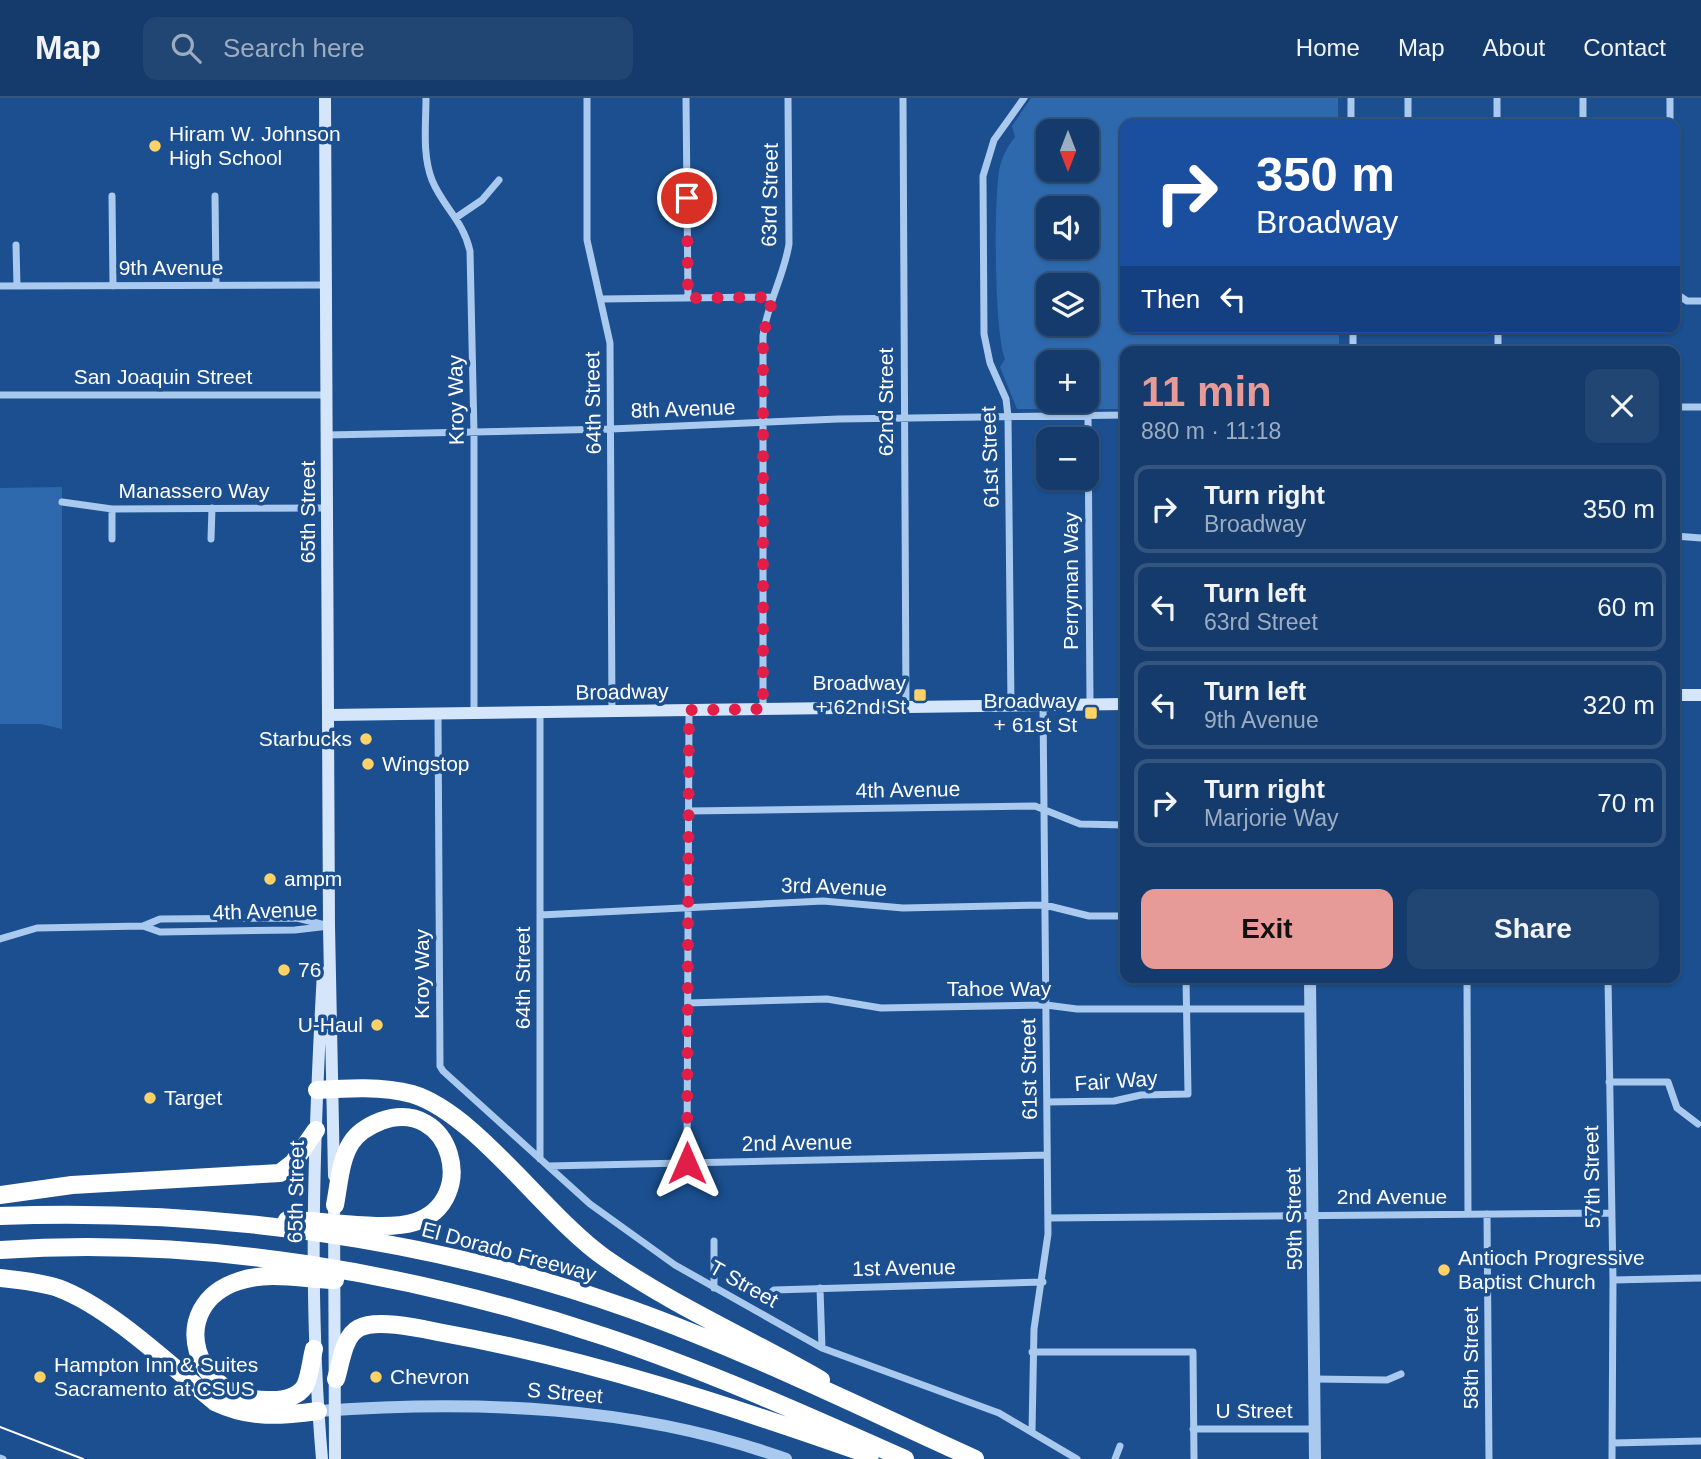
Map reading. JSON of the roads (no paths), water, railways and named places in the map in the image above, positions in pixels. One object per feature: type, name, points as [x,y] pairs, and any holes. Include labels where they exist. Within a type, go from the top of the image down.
[{"type":"highway","points":[[325,1089],[387,1089],[414,1095],[439,1106],[461,1121],[564,1224],[602,1256],[644,1284],[844,1392],[864,1409]]},
{"type":"highway","points":[[335,1205],[347,1150],[362,1130],[384,1120],[404,1118],[435,1129],[448,1150],[452,1170],[447,1194],[438,1208],[413,1223],[350,1231]]},
{"type":"highway","points":[[0,1195],[72,1185],[280,1173],[293,1163],[316,1130]]},
{"type":"highway","name":"El Dorado Freeway","points":[[0,1216],[93,1215],[350,1231],[497,1269],[631,1310],[975,1459]]},
{"type":"highway","points":[[0,1250],[118,1248],[226,1255],[295,1271],[426,1287],[580,1329],[693,1368],[905,1459]]},
{"type":"highway","points":[[295,1271],[247,1279],[219,1292],[204,1308],[198,1321],[196,1347],[212,1379],[230,1394],[252,1401],[281,1400],[298,1392],[304,1385],[314,1349]]},
{"type":"highway","points":[[0,1278],[29,1280],[60,1289],[89,1303],[215,1402],[234,1411],[274,1416],[326,1410]]},
{"type":"highway","points":[[336,1379],[348,1340],[357,1328],[367,1325],[415,1328],[490,1341],[584,1364],[881,1459]]},
{"type":"main road","name":"65th Street","points":[[322,1459],[326,1410],[336,1379],[335,1205],[325,1089],[329,926],[329,715],[325,98]]},
{"type":"main road","points":[[1680,695],[1701,695]]},
{"type":"main road","name":"Broadway","points":[[329,715],[1120,704]]},
{"type":"main road","name":"65th Street","points":[[325,1089],[316,1130],[314,1349],[335,1459]]},
{"type":"street","name":"Kroy Way","points":[[426,98],[429,170],[439,194],[457,217],[470,251],[474,433],[474,713]]},
{"type":"street","name":"64th Street","points":[[587,98],[587,240],[610,343],[612,711]]},
{"type":"street","points":[[686,98],[688,298]]},
{"type":"street","name":"63rd Street","points":[[763,709],[763,336],[773,297],[786,264],[789,244],[788,98]]},
{"type":"street","name":"62nd Street","points":[[903,98],[906,707]]},
{"type":"street","name":"61st Street","points":[[1011,705],[1008,416],[1006,399],[990,363],[984,334],[983,176],[994,139],[1024,98]]},
{"type":"street","points":[[1351,98],[1352,119]]},
{"type":"street","points":[[1408,98],[1408,119]]},
{"type":"street","points":[[1497,98],[1497,119]]},
{"type":"street","points":[[1583,98],[1583,119]]},
{"type":"street","points":[[1670,98],[1670,119]]},
{"type":"street","points":[[457,217],[481,200],[499,180]]},
{"type":"street","points":[[112,196],[113,286]]},
{"type":"street","points":[[215,196],[216,285]]},
{"type":"street","points":[[16,244],[17,286]]},
{"type":"street","name":"9th Avenue","points":[[0,286],[326,285]]},
{"type":"street","points":[[601,299],[773,297]]},
{"type":"street","points":[[1680,297],[1701,301]]},
{"type":"street","name":"San Joaquin Street","points":[[0,395],[327,395]]},
{"type":"street","points":[[1680,407],[1701,407]]},
{"type":"street","name":"8th Avenue","points":[[327,435],[611,429],[904,418],[1120,415]]},
{"type":"street","name":"Perryman Way","points":[[1088,416],[1090,704]]},
{"type":"street","name":"Manassero Way","points":[[62,502],[112,509],[327,508]]},
{"type":"street","points":[[211,539],[212,508]]},
{"type":"street","points":[[112,509],[112,539]]},
{"type":"street","points":[[1680,536],[1701,538]]},
{"type":"street","name":"61st Street","points":[[1032,1431],[1032,1353],[1043,1282],[1048,1218],[1043,705]]},
{"type":"street","points":[[687,1163],[689,710]]},
{"type":"street","name":"64th Street","points":[[540,712],[540,1159]]},
{"type":"street","name":"Kroy Way","points":[[438,713],[440,1066]]},
{"type":"street","name":"4th Avenue","points":[[688,811],[1035,806],[1080,824],[1120,825]]},
{"type":"street","name":"3rd Avenue","points":[[540,915],[823,901],[903,908],[1045,905],[1088,916],[1120,916]]},
{"type":"street","name":"4th Avenue","points":[[143,926],[160,919],[297,918],[329,926]]},
{"type":"street","name":"4th Avenue","points":[[0,939],[37,928],[143,926],[160,932],[295,930],[329,926]]},
{"type":"street","points":[[1186,983],[1186,1009]]},
{"type":"street","name":"59th Street","points":[[1310,983],[1315,1459]]},
{"type":"street","points":[[1467,983],[1468,1214]]},
{"type":"street","name":"57th Street","points":[[1608,983],[1613,1280],[1612,1459]]},
{"type":"street","name":"Tahoe Way","points":[[688,1003],[827,999],[881,1008],[1046,1005],[1077,1009],[1310,1009]]},
{"type":"street","name":"Fair Way","points":[[1047,1102],[1114,1101],[1141,1095],[1188,1094],[1186,1009]]},
{"type":"street","name":"T Street","points":[[440,1066],[540,1159],[639,1242],[714,1288],[822,1348],[986,1408],[1032,1431],[1077,1459]]},
{"type":"street","points":[[1609,1082],[1668,1082],[1677,1108],[1698,1124]]},
{"type":"street","name":"2nd Avenue","points":[[548,1166],[1047,1155]]},
{"type":"street","name":"2nd Avenue","points":[[1048,1218],[1610,1213]]},
{"type":"street","name":"58th Street","points":[[1487,1214],[1489,1459]]},
{"type":"street","points":[[714,1241],[714,1288]]},
{"type":"street","points":[[1613,1280],[1701,1278]]},
{"type":"street","name":"1st Avenue","points":[[768,1295],[774,1290],[1043,1282]]},
{"type":"street","points":[[820,1288],[822,1348]]},
{"type":"street","points":[[1032,1353],[1193,1352],[1194,1459]]},
{"type":"street","points":[[1314,1379],[1387,1380],[1401,1374]]},
{"type":"street","name":"S Street","points":[[326,1410],[485,1407],[596,1414],[691,1430],[786,1459]]},
{"type":"street","name":"U Street","points":[[1194,1429],[1315,1429]]},
{"type":"street","points":[[1612,1443],[1701,1441]]},
{"type":"street","points":[[1115,1459],[1120,1446]]},
{"type":"tram line","points":[[0,1427],[83,1459]]},
{"type":"place","name":"Hiram W. Johnson High School","points":[[155,146]]},
{"type":"place","name":"Broadway + 62nd St","points":[[920,695]]},
{"type":"place","name":"Broadway + 61st St","points":[[1091,713]]},
{"type":"place","name":"Starbucks","points":[[366,739]]},
{"type":"place","name":"Wingstop","points":[[368,764]]},
{"type":"place","name":"ampm","points":[[270,879]]},
{"type":"place","name":"76","points":[[284,970]]},
{"type":"place","name":"U-Haul","points":[[377,1025]]},
{"type":"place","name":"Target","points":[[150,1098]]},
{"type":"place","name":"Antioch Progressive Baptist Church","points":[[1444,1270]]},
{"type":"place","name":"Hampton Inn & Suites Sacramento at CSUS","points":[[40,1377]]},
{"type":"place","name":"Chevron","points":[[376,1377]]}]
